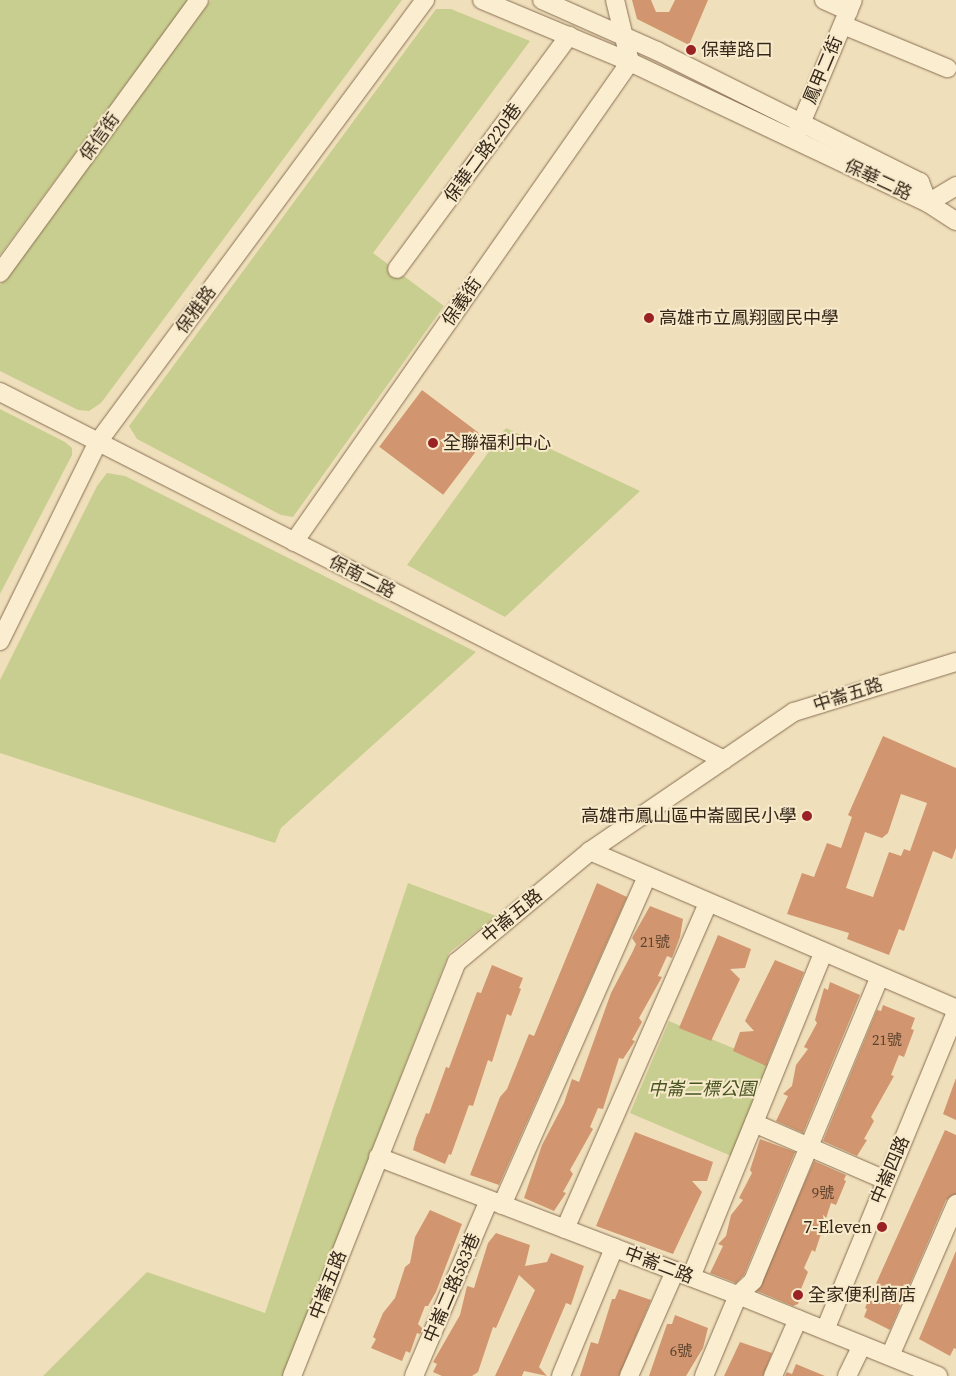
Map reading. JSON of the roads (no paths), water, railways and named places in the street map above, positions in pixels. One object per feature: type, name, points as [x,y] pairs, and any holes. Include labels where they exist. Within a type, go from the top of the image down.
[{"type":"street","name":"保信街","points":[[0,273],[200,0]]},
{"type":"street","name":"保雅路","points":[[0,641],[98,442],[425,0]]},
{"type":"street","name":"保華二路","points":[[482,0],[630,62],[928,203]]},
{"type":"street","name":"保華二路","points":[[542,0],[626,37],[920,182],[928,203]]},
{"type":"street","points":[[615,0],[626,37],[630,62]]},
{"type":"street","points":[[824,0],[947,68]]},
{"type":"street","name":"鳳甲二街","points":[[794,141],[848,12]]},
{"type":"street","name":"保華二路220巷","points":[[397,269],[568,36]]},
{"type":"street","name":"保義街","points":[[294,542],[630,62]]},
{"type":"street","points":[[956,186],[928,203],[956,221]]},
{"type":"street","name":"保南二路","points":[[0,392],[724,760]]},
{"type":"street","name":"中崙五路","points":[[292,1376],[457,962],[590,851],[794,712],[956,662]]},
{"type":"street","points":[[590,851],[956,1010]]},
{"type":"street","name":"中崙二路583巷","points":[[414,1376],[648,877]]},
{"type":"street","points":[[565,1229],[708,903]]},
{"type":"street","points":[[629,1376],[683,1274],[754,1123],[823,953]]},
{"type":"street","points":[[704,1376],[738,1295],[753,1282],[811,1146],[879,978]]},
{"type":"street","name":"中崙四路","points":[[825,1330],[956,1010]]},
{"type":"street","points":[[754,1123],[811,1146],[885,1180]]},
{"type":"street","name":"中崙二路","points":[[378,1157],[738,1295],[890,1356],[928,1374]]},
{"type":"street","points":[[890,1356],[956,1204]]},
{"type":"street","points":[[561,1376],[614,1248]]},
{"type":"street","points":[[773,1376],[798,1319]]},
{"type":"street","points":[[848,1376],[862,1345]]},
{"type":"place","name":"保華路口","points":[[691,50]]},
{"type":"place","name":"高雄市立鳳翔國民中學","points":[[649,318]]},
{"type":"place","name":"全聯福利中心","points":[[433,443]]},
{"type":"place","name":"高雄市鳳山區中崙國民小學","points":[[807,816]]},
{"type":"place","name":"7-Eleven","points":[[882,1227]]},
{"type":"place","name":"全家便利商店","points":[[798,1295]]},
{"type":"park label","name":"中崙二標公園","points":[[702,1089]]}]
